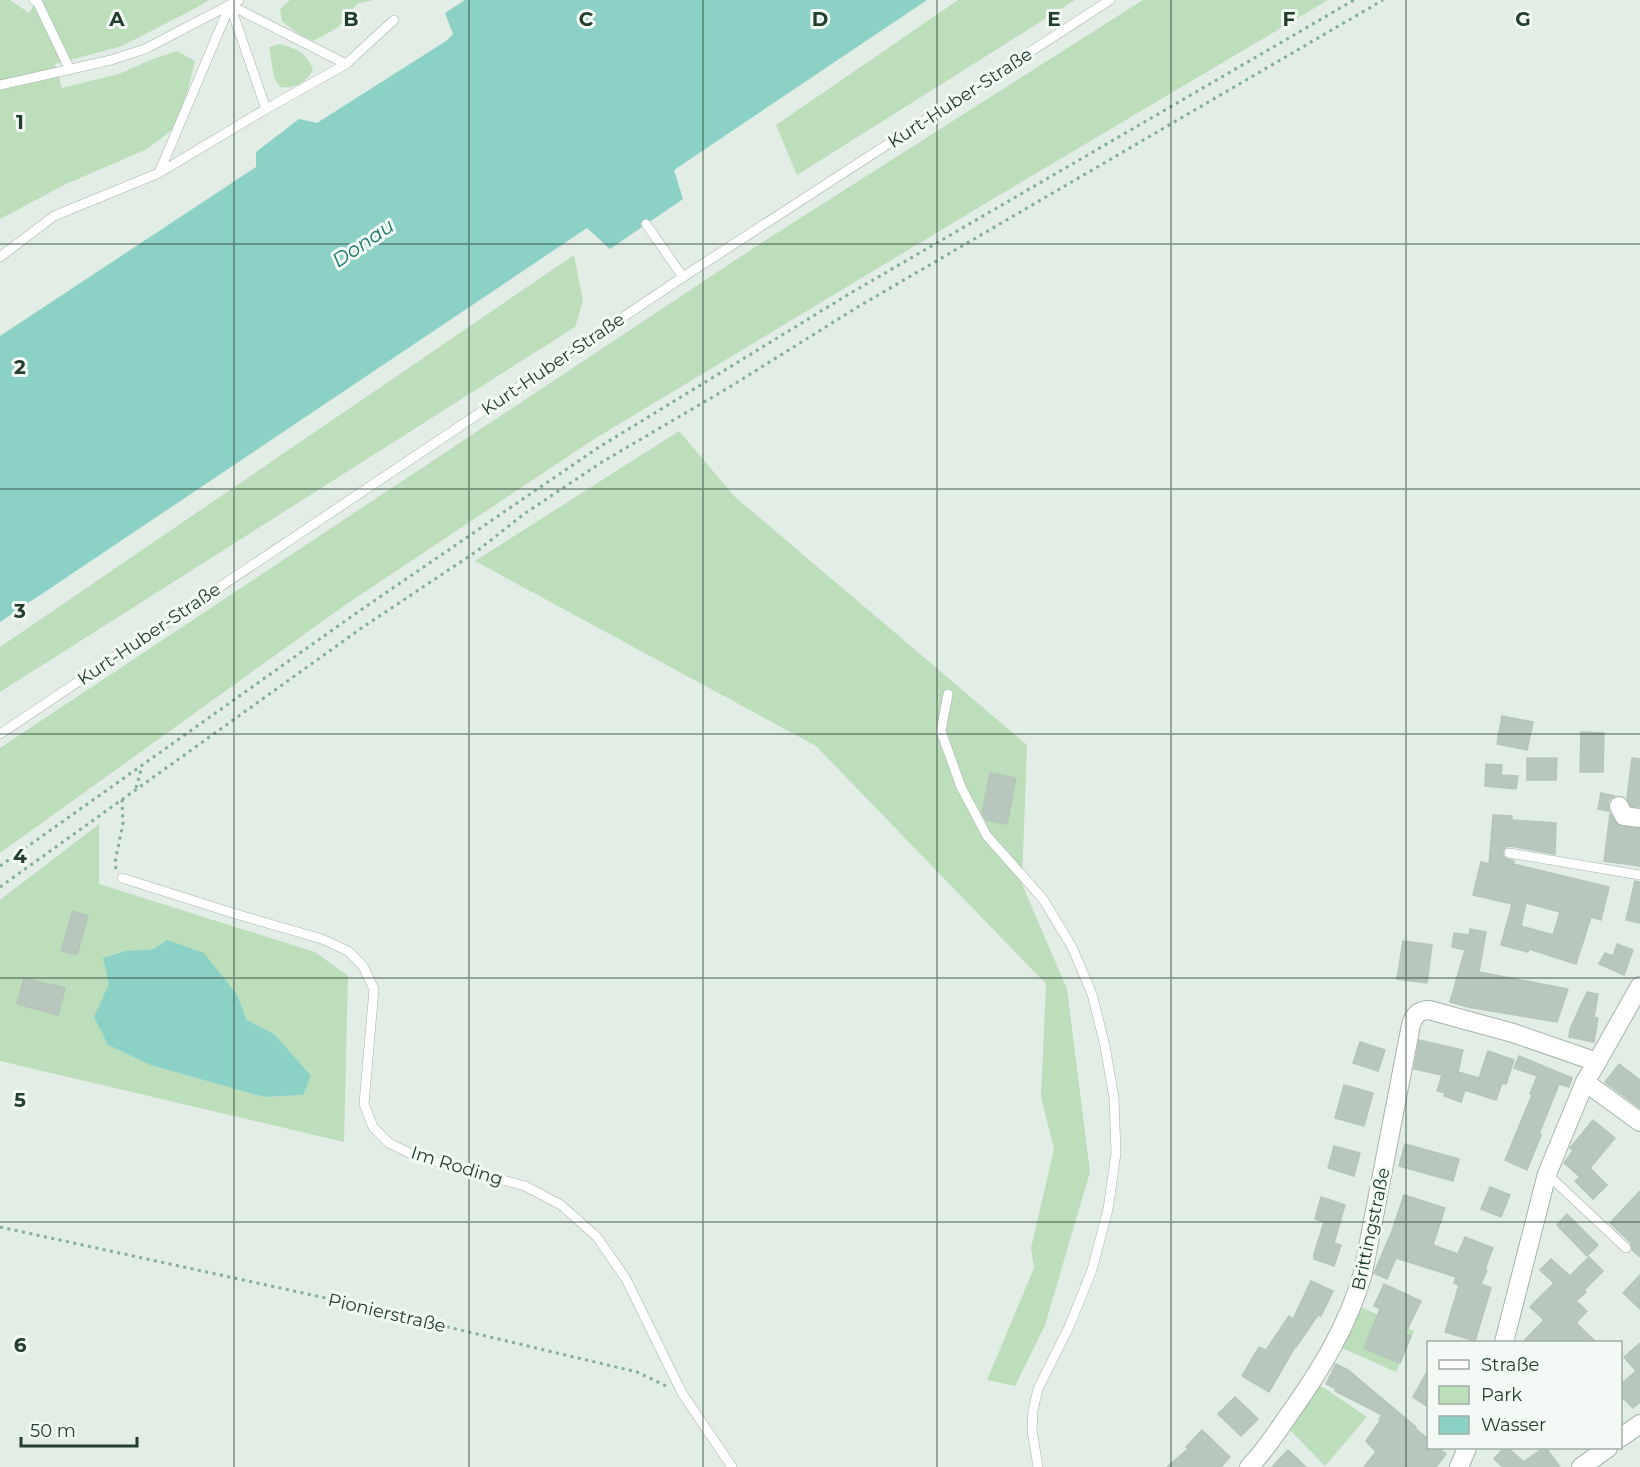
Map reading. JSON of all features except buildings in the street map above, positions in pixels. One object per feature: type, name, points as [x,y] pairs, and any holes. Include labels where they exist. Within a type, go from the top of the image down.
[{"type":"street","points":[[1619,806],[1624,816],[1640,818]]},
{"type":"street","points":[[1504,1341],[1547,1174],[1585,1082],[1640,986]]},
{"type":"street","name":"Brittingstraße","points":[[1249,1467],[1304,1394],[1337,1340],[1356,1299],[1411,1025],[1417,1013],[1429,1010],[1513,1033],[1597,1062]]},
{"type":"street","points":[[1585,1082],[1640,1122]]},
{"type":"street","points":[[1622,1437],[1640,1424]]},
{"type":"street","points":[[1459,1467],[1467,1449]]},
{"type":"street","points":[[1581,1467],[1607,1449]]},
{"type":"lane","name":"Kurt-Huber-Straße","points":[[0,734],[683,277],[1110,0]]},
{"type":"lane","points":[[37,1],[70,70]]},
{"type":"lane","points":[[0,85],[111,60],[145,49],[235,3]]},
{"type":"lane","points":[[235,3],[346,64]]},
{"type":"lane","points":[[235,3],[266,110]]},
{"type":"lane","points":[[159,173],[235,3]]},
{"type":"lane","points":[[0,257],[54,216],[159,173],[346,64],[394,20]]},
{"type":"lane","points":[[646,224],[683,277]]},
{"type":"lane","points":[[948,694],[941,731],[961,787],[987,836],[1043,899],[1072,947],[1092,994],[1105,1046],[1114,1098],[1116,1153],[1108,1209],[1092,1270],[1069,1327],[1038,1389],[1033,1410],[1032,1430],[1038,1467]]},
{"type":"lane","points":[[1509,853],[1640,875]]},
{"type":"lane","name":"Im Roding","points":[[122,878],[322,939],[348,951],[363,966],[374,989],[364,1104],[373,1127],[389,1143],[415,1156],[525,1186],[561,1205],[597,1237],[626,1279],[682,1393]]},
{"type":"lane","points":[[1547,1174],[1626,1248]]},
{"type":"lane","points":[[682,1393],[732,1467]]},
{"type":"path","points":[[0,866],[355,614],[596,449],[849,294],[1354,0]]},
{"type":"path","points":[[0,887],[363,627],[477,551],[524,514],[602,462],[728,388],[866,302],[1383,0]]},
{"type":"path","points":[[135,789],[142,764]]},
{"type":"path","points":[[122,799],[123,823],[115,862],[116,871],[122,878]]},
{"type":"path","name":"Pionierstraße","points":[[0,1227],[326,1298],[637,1372],[682,1393]]},
{"type":"green space","points":[[0,0],[10,0],[29,13],[37,0],[209,0],[122,46],[55,64],[62,88],[119,74],[177,51],[195,61],[176,127],[147,149],[64,185],[0,219]]},
{"type":"green space","points":[[290,0],[373,0],[357,4],[337,28],[313,41],[282,21],[280,9]]},
{"type":"green space","points":[[958,0],[1075,0],[797,175],[776,125]]},
{"type":"green space","points":[[1143,0],[1328,0],[591,441],[348,603],[0,853],[0,748],[755,247]]},
{"type":"green space","points":[[279,44],[299,52],[310,63],[313,69],[308,78],[300,84],[280,87],[274,77],[269,47]]},
{"type":"green space","points":[[574,255],[583,301],[575,327],[0,692],[0,647]]},
{"type":"green space","points":[[679,431],[734,496],[1027,745],[1022,884],[1067,989],[1090,1172],[1045,1325],[1015,1386],[987,1380],[1034,1268],[1031,1248],[1054,1149],[1041,1097],[1046,984],[816,746],[475,561]]},
{"type":"green space","points":[[99,824],[99,884],[315,952],[348,976],[344,1142],[0,1061],[0,900]],"holes":[[[154,949],[237,995],[247,1020],[274,1034],[302,1095],[264,1097],[150,1065],[108,1045],[109,984],[126,951]]]},
{"type":"green space","points":[[1361,1307],[1414,1331],[1396,1372],[1342,1348]]},
{"type":"green space","points":[[1318,1384],[1367,1417],[1325,1466],[1288,1428]]},
{"type":"water","name":"Donau","points":[[465,0],[927,0],[674,170],[683,199],[610,249],[587,228],[0,622],[0,336],[256,167],[256,152],[299,119],[317,123],[446,41],[453,34],[445,13]]},
{"type":"water","points":[[167,940],[204,953],[237,995],[247,1020],[274,1034],[311,1076],[303,1095],[264,1097],[150,1065],[108,1045],[94,1017],[109,984],[103,958],[126,951],[154,949]]}]
